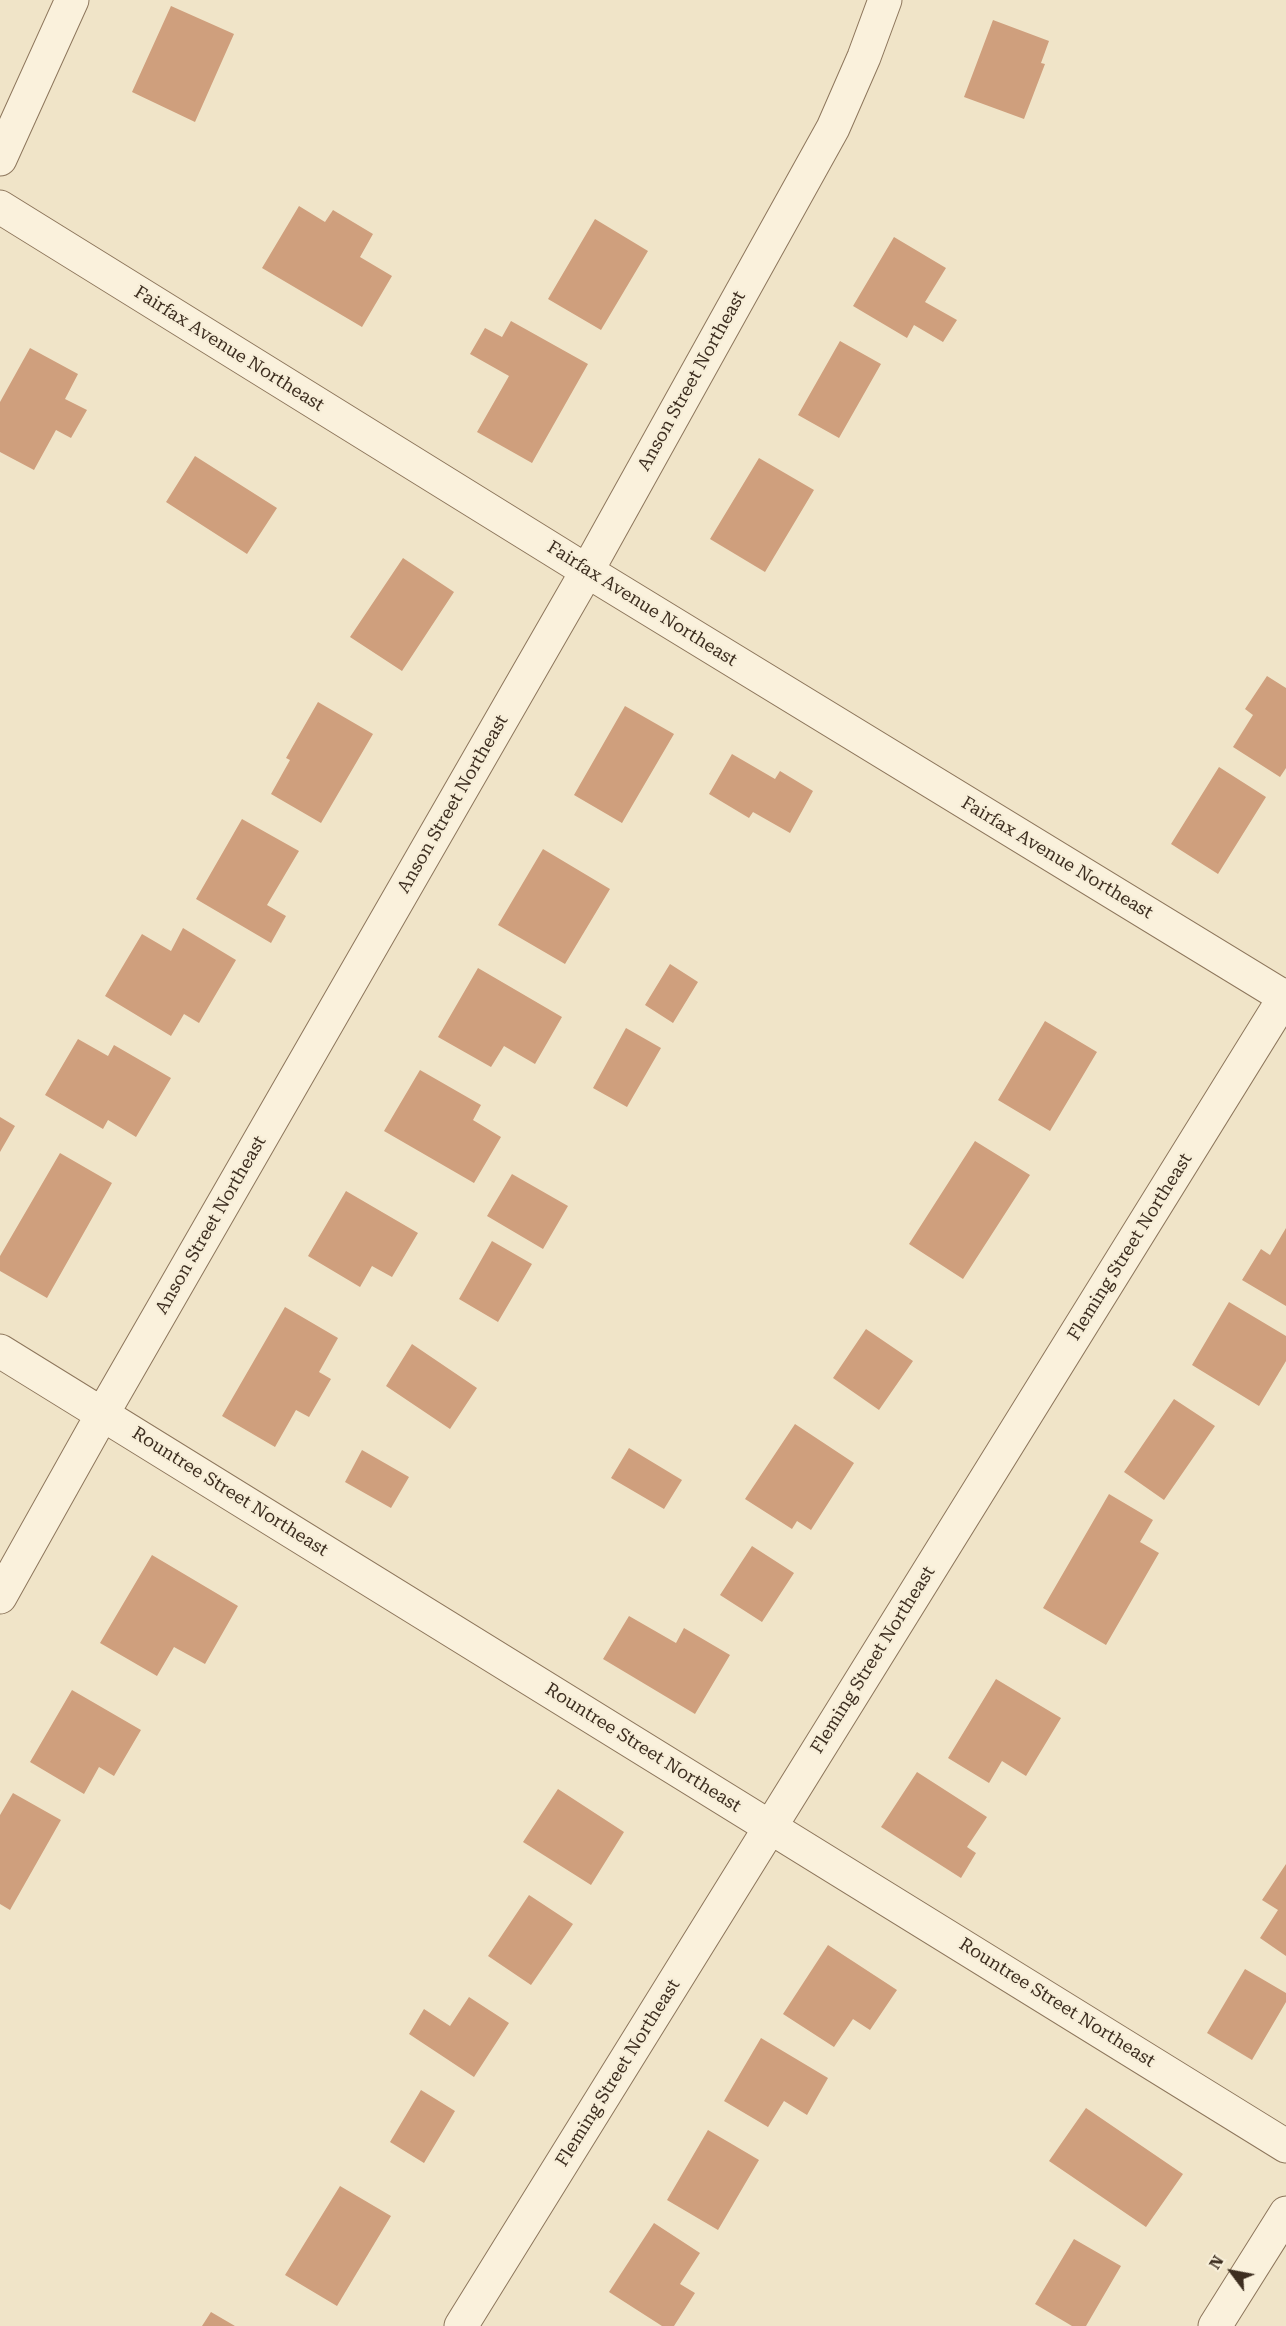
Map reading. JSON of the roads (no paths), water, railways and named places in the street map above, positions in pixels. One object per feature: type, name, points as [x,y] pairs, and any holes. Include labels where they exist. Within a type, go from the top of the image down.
[{"type":"street","points":[[0,159],[72,0]]},
{"type":"street","name":"Anson Street Northeast","points":[[0,1597],[103,1413],[587,571],[832,128],[864,57],[885,0]]},
{"type":"street","name":"Fairfax Avenue Northeast","points":[[0,207],[587,571],[1286,997]]},
{"type":"street","name":"Fleming Street Northeast","points":[[461,2326],[1286,997]]},
{"type":"street","name":"Rountree Street Northeast","points":[[0,1351],[1286,2146]]},
{"type":"street","points":[[1215,2326],[1286,2213]]}]
